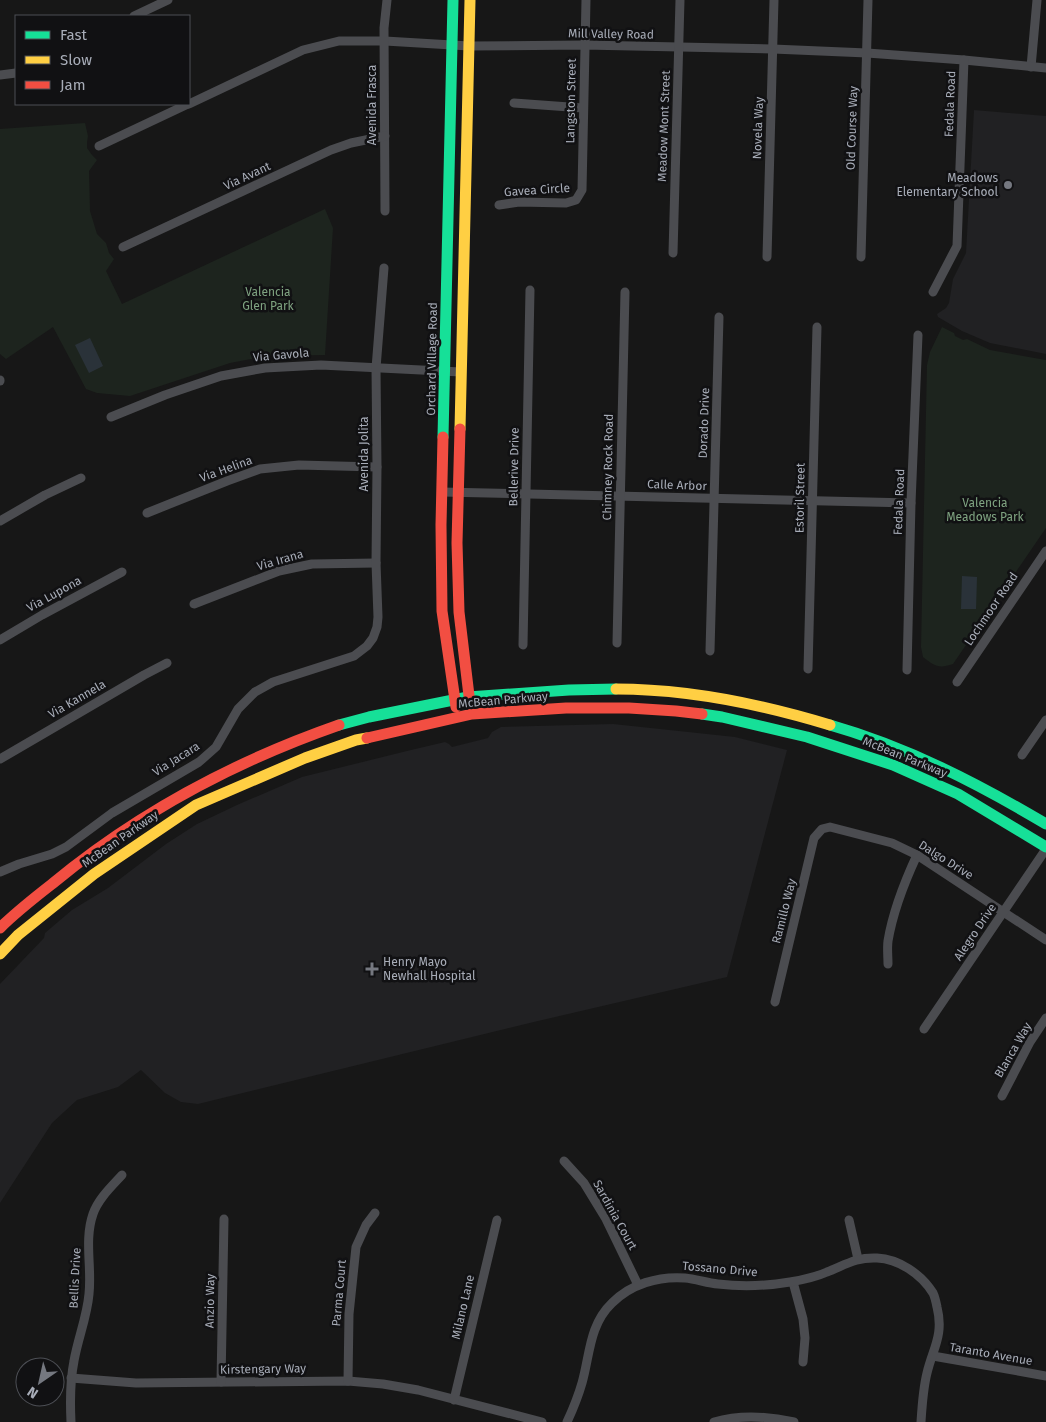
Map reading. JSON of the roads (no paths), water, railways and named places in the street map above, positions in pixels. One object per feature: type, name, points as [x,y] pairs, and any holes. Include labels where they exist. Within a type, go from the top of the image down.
[{"type":"main road","name":"Orchard Village Road","points":[[453,0],[441,525],[442,611],[457,717]]},
{"type":"main road","points":[[470,0],[457,586],[472,714]]},
{"type":"main road","name":"McBean Parkway","points":[[1,924],[129,825],[186,791],[271,750],[341,725],[470,697],[577,689],[631,689],[687,693],[750,704],[852,730],[906,750],[1012,802],[1046,824]]},
{"type":"main road","points":[[722,717],[727,711],[735,707],[750,704]]},
{"type":"main road","name":"McBean Parkway","points":[[0,954],[18,935],[94,874],[196,806],[305,758],[356,740],[472,714],[566,708],[629,708],[676,711],[722,717],[807,737],[893,765],[958,794],[1046,848]]},
{"type":"street","points":[[136,15],[168,0]]},
{"type":"street","name":"Avenida Frasca","points":[[385,211],[384,28],[387,0]]},
{"type":"street","name":"Langston Street","points":[[576,200],[582,190],[586,0]]},
{"type":"street","name":"Meadow Mont Street","points":[[673,253],[680,0]]},
{"type":"street","name":"Novela Way","points":[[767,257],[774,0]]},
{"type":"street","name":"Old Course Way","points":[[861,257],[868,0]]},
{"type":"street","points":[[1031,67],[1037,0]]},
{"type":"street","name":"Mill Valley Road","points":[[190,103],[303,50],[339,41],[384,40],[469,46],[584,45],[867,53],[1046,68]]},
{"type":"street","name":"Fedala Road","points":[[933,292],[957,246],[964,60]]},
{"type":"street","points":[[0,74],[15,73]]},
{"type":"street","points":[[514,102],[583,108]]},
{"type":"street","name":"Mill Valley Road","points":[[99,146],[186,105]]},
{"type":"street","name":"Via Avant","points":[[123,247],[331,150],[351,143],[384,136]]},
{"type":"street","name":"Gavea Circle","points":[[498,205],[519,202],[566,203],[576,200]]},
{"type":"street","name":"Avenida Jolita","points":[[373,638],[378,617],[376,563],[376,368],[384,268]]},
{"type":"street","name":"Bellerive Drive","points":[[523,645],[530,290]]},
{"type":"street","name":"Chimney Rock Road","points":[[616,643],[621,496],[624,292]]},
{"type":"street","name":"Dorado Drive","points":[[710,651],[719,317]]},
{"type":"street","name":"Estoril Street","points":[[808,669],[817,327]]},
{"type":"street","name":"Fedala Road","points":[[907,670],[918,334]]},
{"type":"street","name":"Via Gavola","points":[[111,417],[165,395],[221,376],[265,368],[320,365],[461,372]]},
{"type":"street","name":"Via Helina","points":[[147,513],[227,480],[260,469],[299,465],[377,467]]},
{"type":"street","points":[[0,521],[45,494],[81,478]]},
{"type":"street","name":"Calle Arbor","points":[[442,492],[911,503]]},
{"type":"street","name":"Lochmoor Road","points":[[957,682],[1045,554]]},
{"type":"street","name":"Via Irana","points":[[194,604],[279,571],[312,564],[376,563]]},
{"type":"street","name":"Via Lupona","points":[[0,640],[122,572]]},
{"type":"street","name":"Via Jacara","points":[[0,872],[52,854],[112,813],[198,762],[216,748],[238,709],[255,692],[273,682],[354,656],[367,646],[373,638]]},
{"type":"street","name":"Via Kannela","points":[[0,759],[167,663]]},
{"type":"street","points":[[1022,755],[1046,720]]},
{"type":"street","name":"Dalgo Drive","points":[[822,829],[830,826],[892,843],[917,855],[1046,940]]},
{"type":"street","name":"Ramillo Way","points":[[775,1002],[814,838],[822,829]]},
{"type":"street","name":"Alegro Drive","points":[[924,1029],[1046,848]]},
{"type":"street","points":[[888,964],[888,942],[897,902],[917,855]]},
{"type":"street","name":"Blanca Way","points":[[1002,1096],[1030,1042],[1046,1018]]},
{"type":"street","name":"Sardinia Court","points":[[564,1161],[584,1183],[606,1219],[638,1285]]},
{"type":"street","name":"Bellis Drive","points":[[71,1422],[71,1378],[89,1292],[89,1227],[93,1211],[122,1174]]},
{"type":"street","name":"Parma Court","points":[[348,1381],[348,1314],[356,1247],[374,1213]]},
{"type":"street","name":"Anzio Way","points":[[221,1382],[224,1219]]},
{"type":"street","name":"Milano Lane","points":[[454,1400],[497,1220]]},
{"type":"street","points":[[849,1220],[858,1259]]},
{"type":"street","name":"Tossano Drive","points":[[567,1422],[582,1382],[594,1330],[602,1315],[612,1303],[638,1285],[653,1280],[669,1278],[755,1286],[792,1282],[824,1273],[858,1259],[878,1258],[897,1262],[919,1276],[934,1294],[939,1316],[939,1336],[927,1373],[921,1422]]},
{"type":"street","points":[[792,1282],[803,1319],[805,1338],[803,1362]]},
{"type":"street","name":"Taranto Avenue","points":[[933,1356],[1046,1376]]},
{"type":"street","name":"Kirstengary Way","points":[[71,1378],[136,1383],[348,1381],[383,1384],[418,1390],[542,1422]]},
{"type":"street","points":[[714,1422],[726,1418],[753,1416],[773,1417],[794,1422]]},
{"type":"place","name":"Meadows Elementary School","points":[[1008,185]]},
{"type":"place","name":"Henry Mayo Newhall Hospital","points":[[372,969]]},
{"type":"park label","name":"Valencia Glen Park","points":[[268,299]]},
{"type":"park label","name":"Valencia Meadows Park","points":[[985,510]]}]
